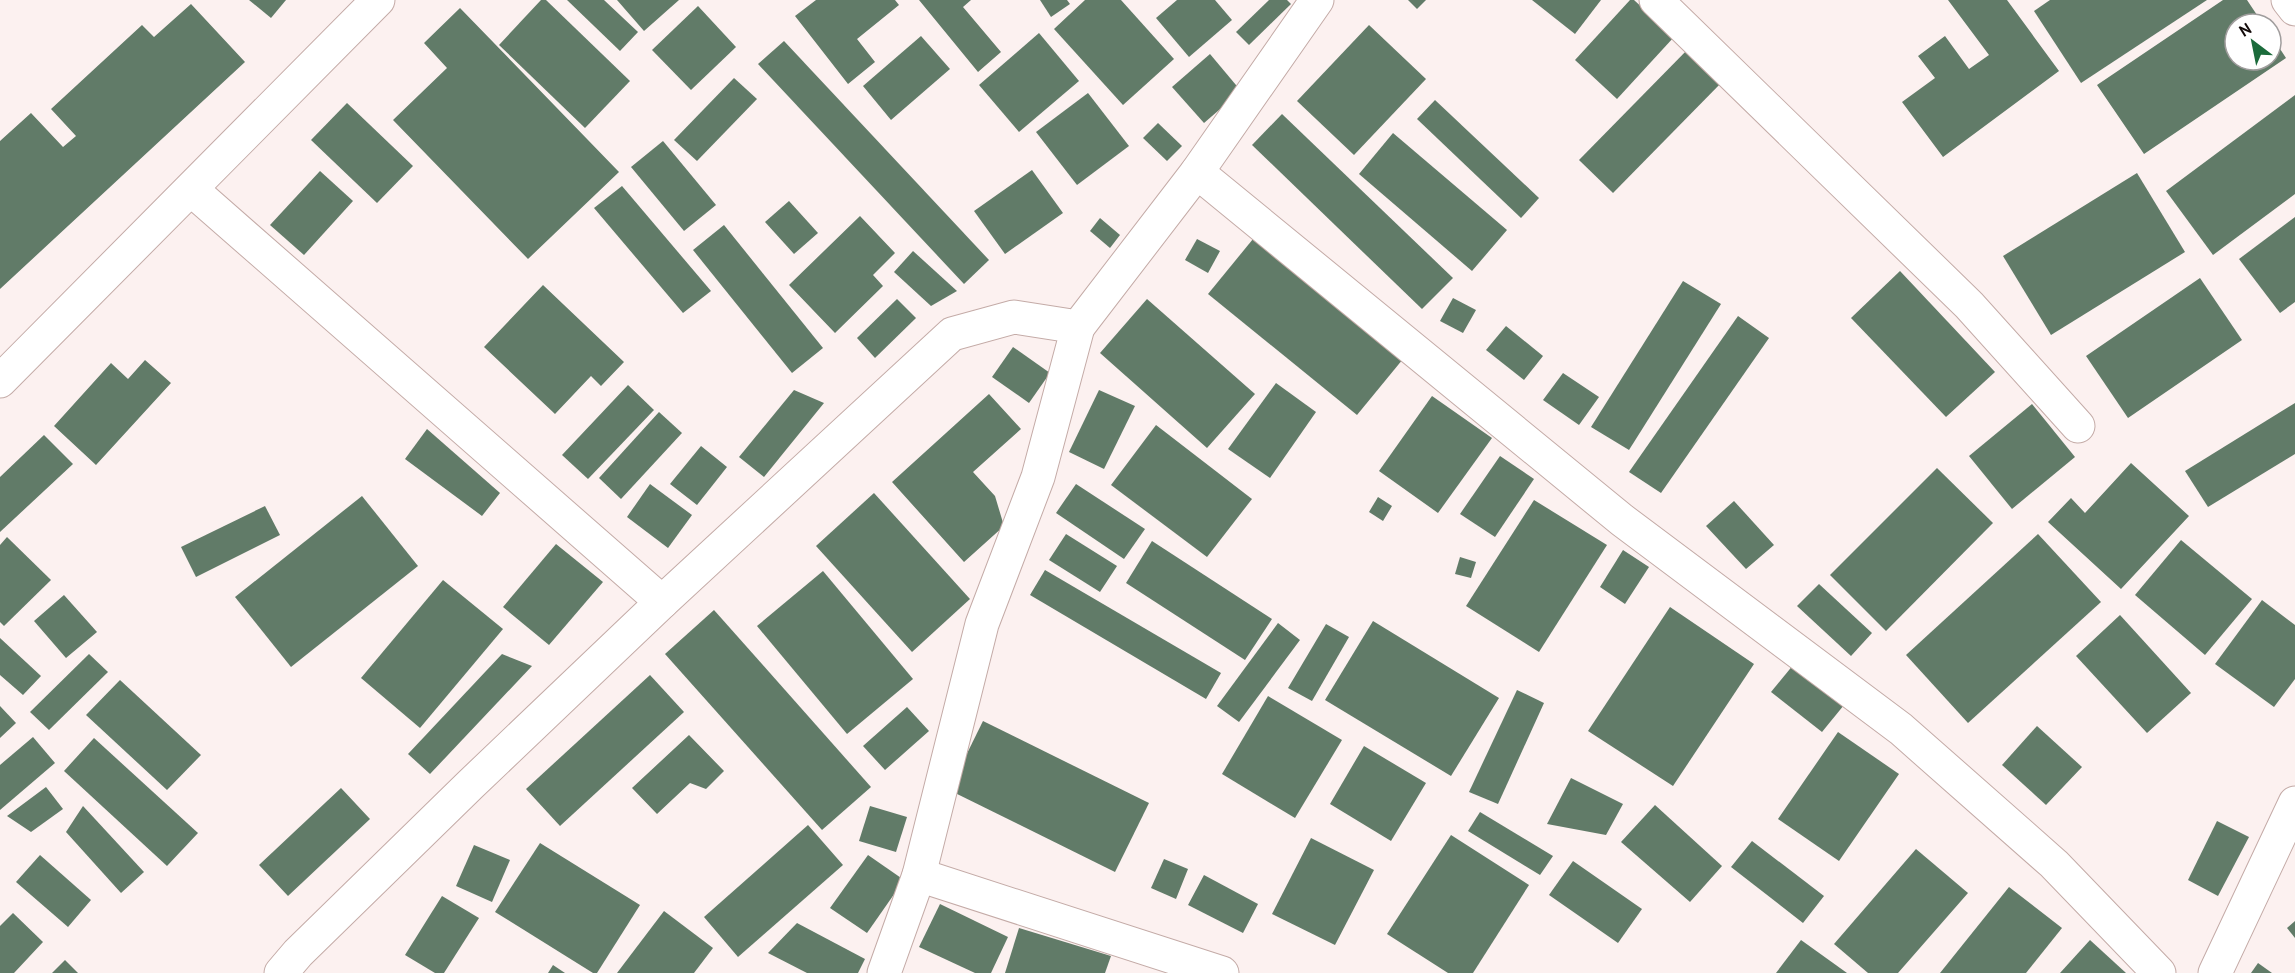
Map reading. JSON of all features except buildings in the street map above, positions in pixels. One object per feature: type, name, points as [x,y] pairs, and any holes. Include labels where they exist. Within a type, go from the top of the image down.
[{"type":"street","points":[[0,381],[378,0]]},
{"type":"street","points":[[884,973],[920,875],[982,624],[1038,477],[1078,327],[1197,172],[1317,0]]},
{"type":"street","points":[[1656,0],[1970,305],[2079,426]]},
{"type":"street","points":[[2288,0],[2295,9]]},
{"type":"street","points":[[1197,172],[1623,520],[1901,729],[2054,864],[2159,973]]},
{"type":"street","points":[[192,190],[662,602]]},
{"type":"street","points":[[281,973],[298,953],[470,785],[662,602],[952,334],[1014,317],[1078,327]]},
{"type":"street","points":[[2216,973],[2295,803]]},
{"type":"street","points":[[920,875],[1222,973]]}]
